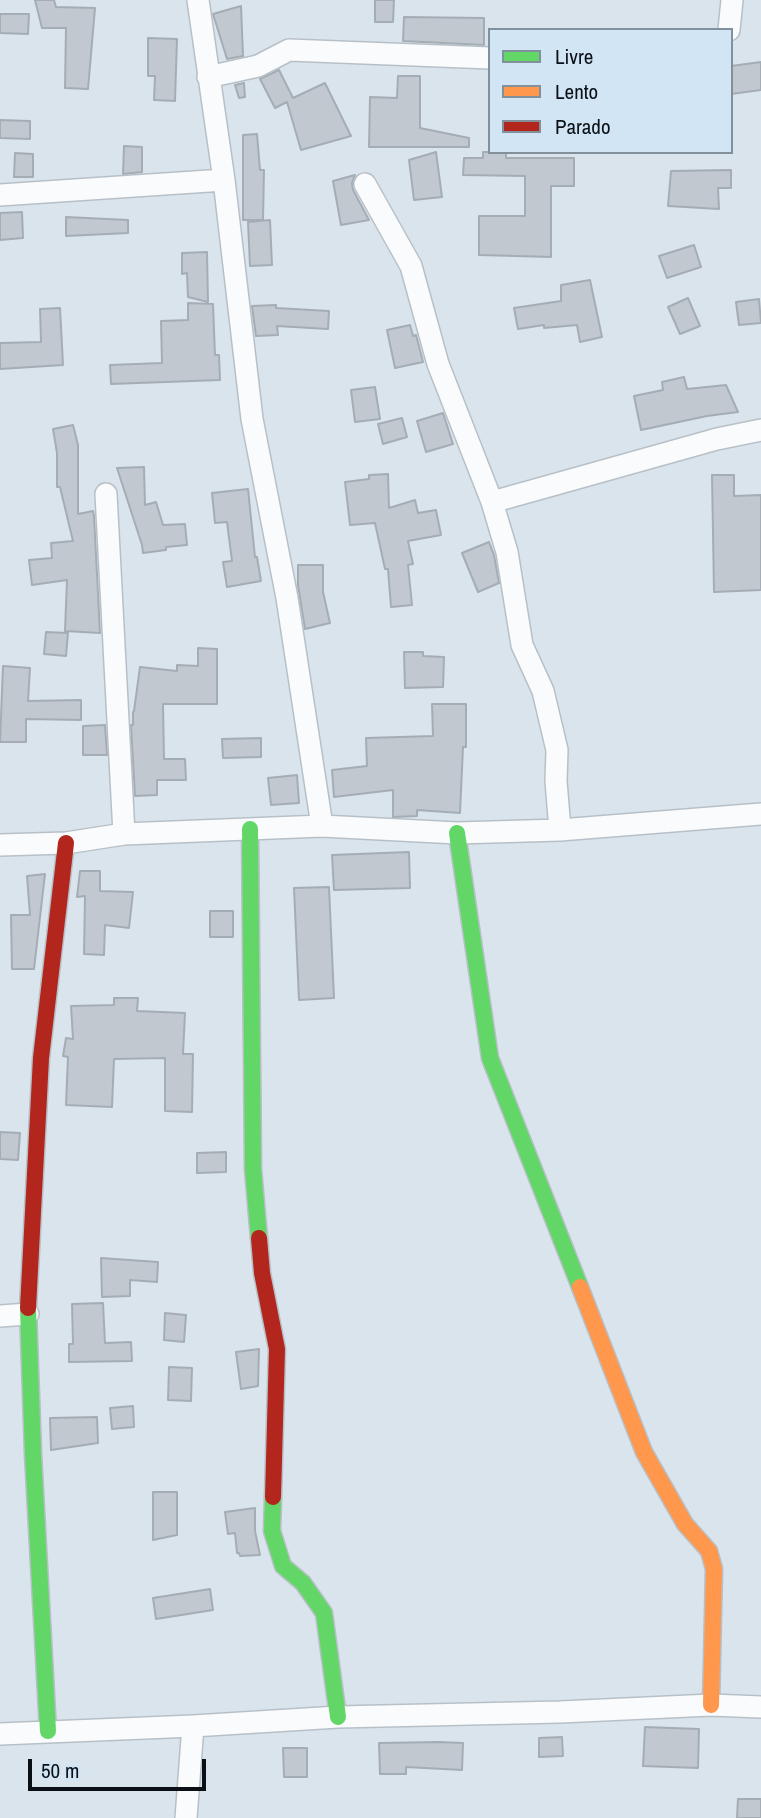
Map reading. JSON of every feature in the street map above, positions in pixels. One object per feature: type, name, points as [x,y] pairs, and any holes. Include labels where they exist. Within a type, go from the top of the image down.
[{"type":"street","points":[[198,0],[224,180],[252,419],[287,598],[321,826]]},
{"type":"street","points":[[729,28],[732,0]]},
{"type":"street","points":[[208,77],[258,66],[289,50],[488,58]]},
{"type":"street","points":[[0,195],[224,180]]},
{"type":"street","points":[[365,184],[411,266],[438,363],[492,502],[507,552],[522,645],[543,691],[558,750],[556,781],[560,831]]},
{"type":"street","points":[[492,502],[717,439],[761,430]]},
{"type":"street","points":[[106,494],[124,834]]},
{"type":"street","points":[[0,845],[66,843],[124,834],[321,826],[457,833],[560,831],[761,814]]},
{"type":"street","points":[[250,829],[253,1169],[262,1273],[277,1349],[272,1531],[283,1566],[303,1583],[324,1614],[338,1717]]},
{"type":"street","points":[[457,833],[490,1058],[644,1452],[685,1524],[709,1551],[714,1569],[711,1705]]},
{"type":"street","points":[[48,1731],[28,1314],[41,1058],[66,843]]},
{"type":"street","points":[[0,1316],[28,1314]]},
{"type":"street","points":[[0,1734],[338,1717],[560,1712],[711,1705],[761,1707]]},
{"type":"street","points":[[186,1818],[193,1726]]},
{"type":"building","points":[[35,0],[54,0],[56,7],[95,8],[88,89],[65,88],[66,28],[42,28]]},
{"type":"building","points":[[375,0],[394,0],[393,22],[375,22]]},
{"type":"building","points":[[241,6],[243,56],[227,59],[213,14]]},
{"type":"building","points":[[0,14],[29,14],[28,34],[0,33]]},
{"type":"building","points":[[404,17],[484,18],[484,45],[403,41]]},
{"type":"building","points":[[148,38],[177,39],[175,101],[154,100],[155,76],[148,76]]},
{"type":"building","points":[[761,62],[761,90],[733,94],[733,66]]},
{"type":"building","points":[[279,70],[293,98],[325,83],[351,136],[301,150],[287,102],[275,108],[260,79]]},
{"type":"building","points":[[398,76],[420,76],[420,128],[469,138],[469,147],[369,147],[370,97],[397,98]]},
{"type":"building","points":[[244,83],[245,97],[239,98],[235,85]]},
{"type":"building","points":[[0,120],[30,121],[30,139],[0,138]]},
{"type":"building","points":[[257,134],[260,170],[264,170],[263,220],[243,220],[243,135]]},
{"type":"building","points":[[124,146],[142,147],[142,172],[123,174]]},
{"type":"building","points":[[436,152],[442,197],[414,200],[409,160]]},
{"type":"building","points":[[483,152],[488,152],[506,154],[506,158],[574,158],[574,186],[551,186],[551,257],[479,255],[479,216],[525,216],[525,176],[463,175],[464,158],[483,158]]},
{"type":"building","points":[[15,153],[33,154],[33,177],[14,177]]},
{"type":"building","points":[[731,170],[731,188],[718,188],[719,209],[668,206],[671,171]]},
{"type":"building","points":[[355,175],[353,190],[369,220],[341,225],[333,181]]},
{"type":"building","points":[[22,212],[23,238],[0,240],[0,213]]},
{"type":"building","points":[[66,217],[128,220],[128,233],[66,236]]},
{"type":"building","points":[[270,220],[272,265],[250,266],[248,222]]},
{"type":"building","points":[[694,245],[701,267],[667,278],[659,256]]},
{"type":"building","points":[[207,252],[208,302],[188,297],[187,273],[182,274],[182,253]]},
{"type":"building","points":[[590,280],[602,337],[580,342],[577,325],[544,328],[544,325],[518,329],[514,308],[561,301],[561,285]]},
{"type":"building","points":[[688,298],[700,326],[680,334],[668,307]]},
{"type":"building","points":[[759,299],[761,323],[739,325],[736,302]]},
{"type":"building","points":[[188,303],[213,304],[215,355],[219,355],[220,380],[111,384],[110,365],[162,363],[161,321],[188,320]]},
{"type":"building","points":[[276,305],[276,308],[329,311],[328,329],[277,326],[278,335],[256,336],[252,306]]},
{"type":"building","points":[[60,308],[63,365],[0,369],[0,343],[41,342],[40,309]]},
{"type":"building","points":[[410,325],[413,336],[416,335],[423,362],[395,368],[387,330]]},
{"type":"building","points":[[684,377],[687,389],[726,385],[738,412],[641,430],[634,396],[663,390],[662,382]]},
{"type":"building","points":[[375,387],[380,419],[355,422],[351,390]]},
{"type":"building","points":[[443,413],[453,444],[426,452],[417,421]]},
{"type":"building","points":[[402,418],[407,437],[383,444],[378,424]]},
{"type":"building","points":[[73,425],[78,445],[78,514],[93,511],[94,516],[100,633],[65,631],[67,580],[32,585],[29,560],[52,558],[51,543],[73,541],[60,487],[57,487],[57,453],[53,429]]},
{"type":"building","points":[[144,467],[145,505],[156,502],[163,525],[185,524],[187,545],[143,553],[117,468]]},
{"type":"building","points":[[388,474],[389,508],[415,500],[418,513],[436,510],[441,535],[408,541],[413,564],[408,565],[412,605],[391,607],[388,569],[385,569],[375,523],[350,525],[345,482],[369,479],[369,475]]},
{"type":"building","points":[[712,475],[734,475],[734,496],[761,495],[761,590],[714,592]]},
{"type":"building","points":[[248,489],[255,557],[261,581],[227,587],[223,562],[232,561],[227,522],[215,523],[212,493]]},
{"type":"building","points":[[489,542],[499,583],[478,592],[462,553]]},
{"type":"building","points":[[298,565],[323,565],[323,592],[330,623],[305,629],[298,585]]},
{"type":"building","points":[[46,632],[68,633],[66,656],[44,654]]},
{"type":"building","points":[[198,648],[217,649],[217,704],[163,704],[164,759],[185,759],[186,780],[157,780],[157,795],[135,796],[131,725],[140,667],[177,671],[177,665],[198,666]]},
{"type":"building","points":[[404,652],[423,652],[423,656],[444,657],[443,687],[405,688]]},
{"type":"building","points":[[3,666],[30,668],[28,701],[81,700],[81,720],[26,719],[26,742],[0,742]]},
{"type":"building","points":[[432,704],[466,704],[466,747],[463,747],[460,813],[417,810],[417,816],[393,817],[393,790],[334,797],[332,770],[367,766],[366,738],[433,736]]},
{"type":"building","points":[[105,725],[107,755],[83,755],[83,726]]},
{"type":"building","points":[[261,738],[261,757],[223,758],[222,739]]},
{"type":"building","points":[[297,775],[299,803],[271,805],[268,778]]},
{"type":"building","points":[[409,852],[410,888],[334,890],[332,855]]},
{"type":"building","points":[[80,871],[100,871],[100,891],[133,892],[129,928],[105,925],[104,955],[84,954],[85,896],[77,897]]},
{"type":"building","points":[[45,874],[34,969],[12,969],[11,915],[30,915],[27,876]]},
{"type":"building","points":[[329,887],[334,998],[299,1000],[294,888]]},
{"type":"building","points":[[210,911],[233,911],[233,937],[210,937]]},
{"type":"building","points":[[114,998],[138,998],[137,1011],[185,1013],[183,1054],[193,1054],[192,1112],[165,1111],[165,1058],[114,1059],[112,1107],[66,1105],[68,1057],[63,1056],[66,1038],[73,1039],[71,1006],[114,1005]]},
{"type":"building","points":[[0,1132],[20,1133],[18,1160],[0,1159]]},
{"type":"building","points":[[226,1152],[226,1172],[197,1173],[197,1153]]},
{"type":"building","points":[[101,1258],[158,1262],[157,1282],[130,1280],[130,1296],[102,1297]]},
{"type":"building","points":[[103,1303],[105,1343],[131,1342],[132,1361],[69,1362],[69,1344],[73,1344],[72,1304]]},
{"type":"building","points":[[165,1313],[186,1315],[184,1342],[164,1340]]},
{"type":"building","points":[[259,1349],[258,1386],[241,1389],[236,1352]]},
{"type":"building","points":[[169,1367],[192,1368],[191,1401],[168,1400]]},
{"type":"building","points":[[133,1406],[134,1427],[112,1429],[110,1408]]},
{"type":"building","points":[[97,1417],[98,1443],[51,1450],[50,1418]]},
{"type":"building","points":[[153,1492],[177,1492],[177,1535],[153,1540]]},
{"type":"building","points":[[255,1508],[255,1531],[260,1555],[240,1556],[237,1553],[235,1533],[228,1534],[225,1512]]},
{"type":"building","points":[[210,1589],[213,1610],[156,1619],[153,1598]]},
{"type":"building","points":[[645,1727],[699,1729],[698,1768],[643,1766]]},
{"type":"building","points":[[562,1737],[563,1756],[539,1757],[539,1738]]},
{"type":"building","points":[[379,1743],[463,1743],[462,1770],[406,1767],[406,1774],[380,1774]]},
{"type":"building","points":[[283,1748],[307,1748],[307,1777],[284,1777]]},
{"type":"building","points":[[738,1799],[761,1799],[761,1818],[737,1818]]},
{"type":"traffic: fast","points":[[250,829],[253,1169],[259,1238]]},
{"type":"traffic: fast","points":[[457,833],[490,1058],[580,1287]]},
{"type":"traffic: fast","points":[[28,1308],[48,1731]]},
{"type":"traffic: fast","points":[[273,1497],[272,1531],[283,1566],[303,1583],[324,1613],[338,1717]]},
{"type":"traffic: slow","points":[[580,1287],[644,1452],[685,1524],[709,1551],[714,1569],[711,1705]]},
{"type":"traffic: jam","points":[[28,1308],[41,1058],[66,843]]},
{"type":"traffic: jam","points":[[259,1238],[262,1273],[277,1349],[273,1497]]}]
